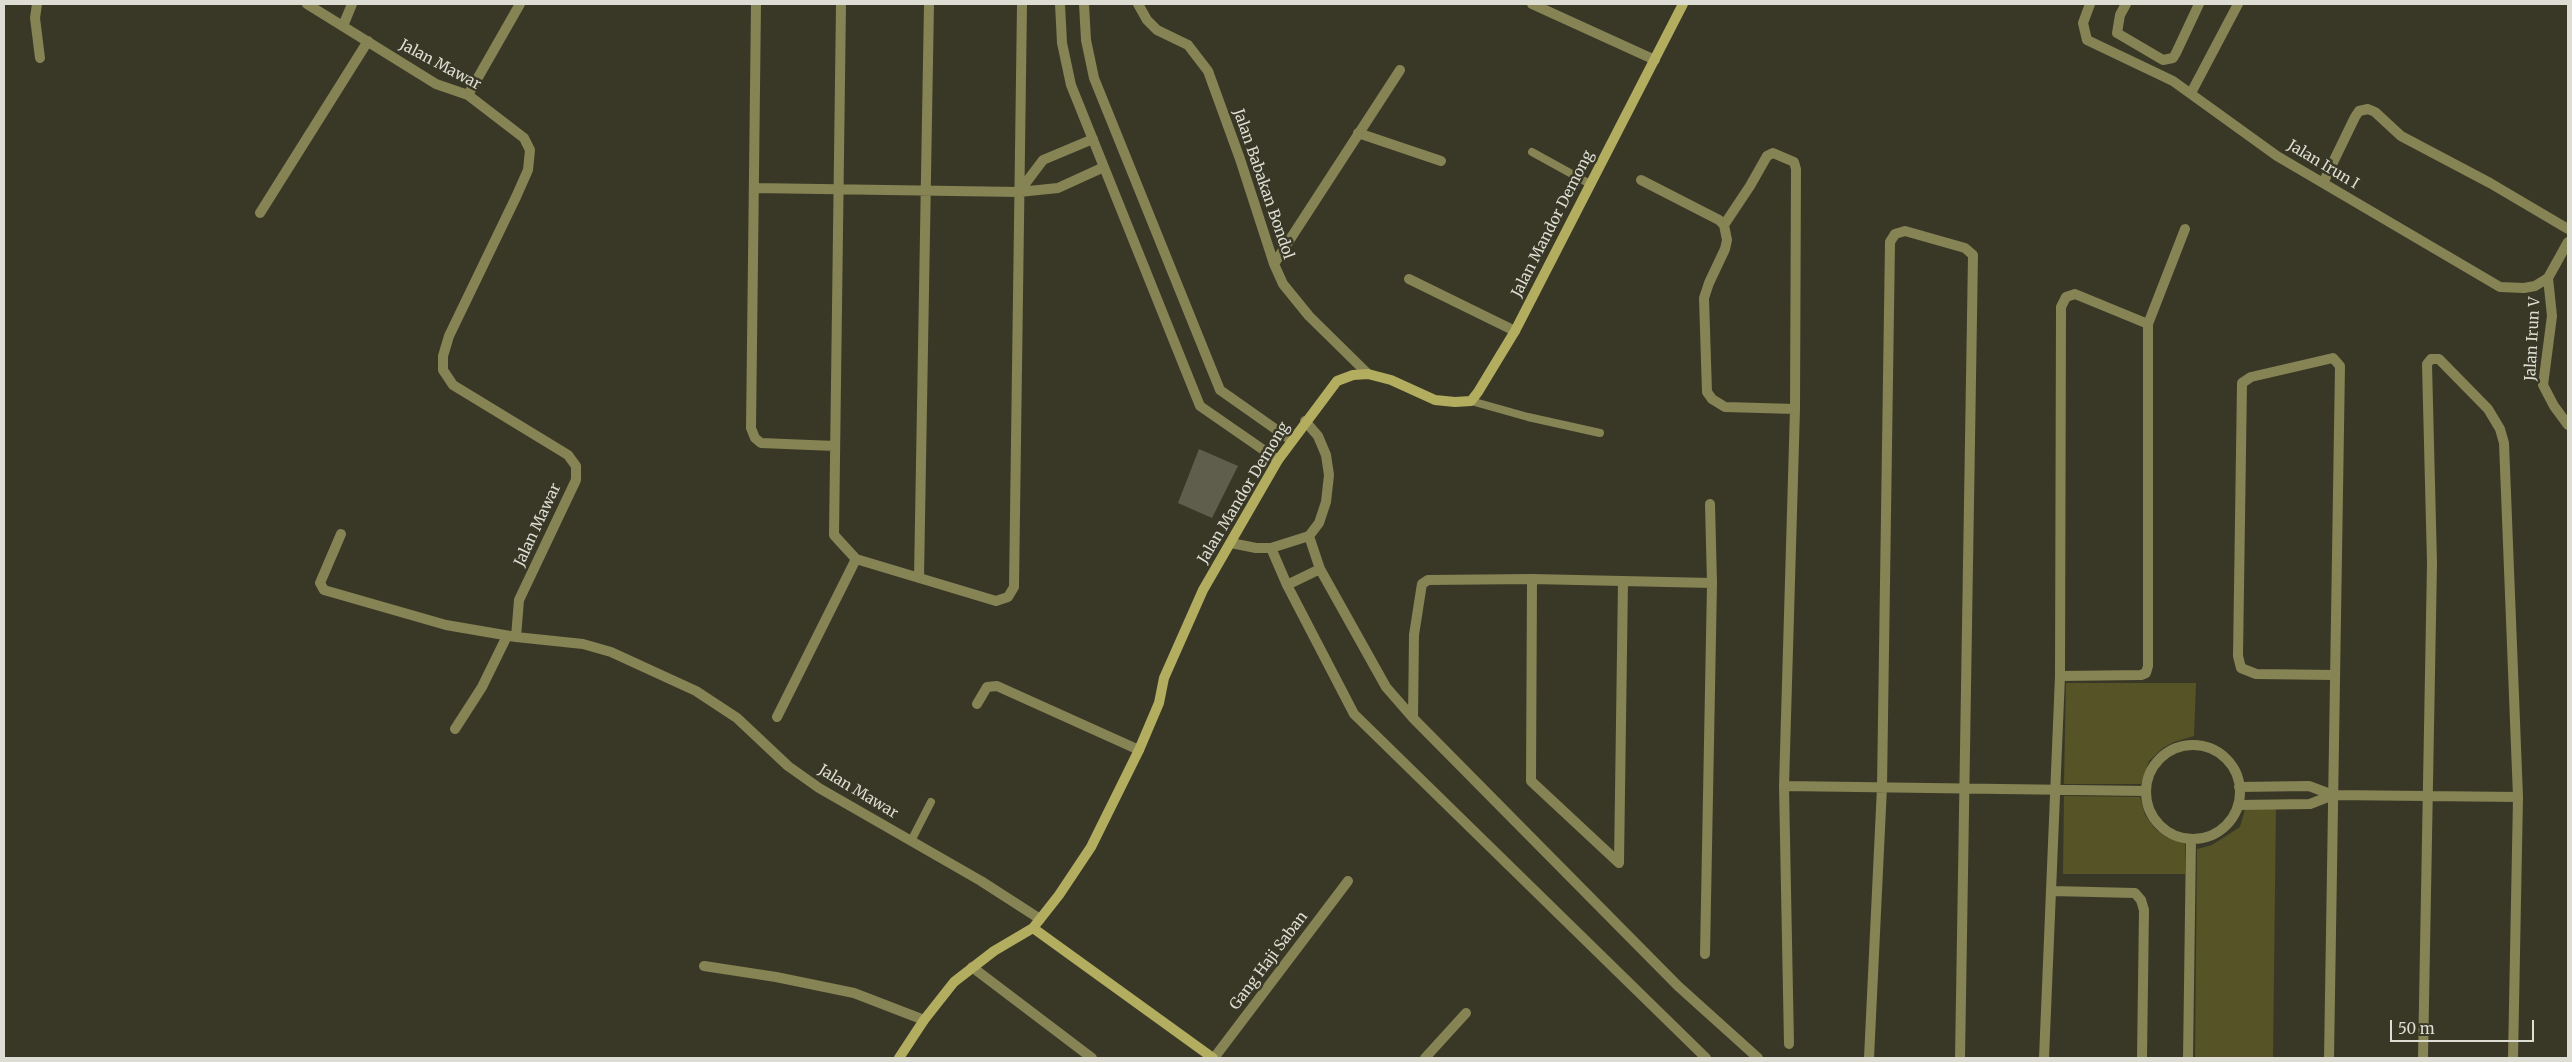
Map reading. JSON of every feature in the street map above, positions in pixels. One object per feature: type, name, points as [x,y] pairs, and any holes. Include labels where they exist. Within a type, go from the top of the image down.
[{"type":"main road","name":"Jalan Mandor Demong","points":[[898,1058],[924,1020],[954,982],[972,967],[1033,928],[1060,895],[1091,847],[1139,750],[1159,703],[1164,678],[1203,590],[1278,460],[1305,421],[1337,381],[1353,375],[1368,374],[1392,380],[1435,400],[1455,402],[1471,401],[1478,392],[1515,331],[1682,4]]},
{"type":"main road","points":[[1033,928],[1214,1058]]},
{"type":"street","points":[[37,4],[35,18],[40,58]]},
{"type":"street","name":"Jalan Mawar","points":[[307,4],[436,84],[468,95],[524,138],[530,150],[528,170],[449,336],[443,356],[443,370],[453,385],[568,455],[576,466],[576,480],[520,600],[512,637],[583,644],[602,650],[696,690],[737,718],[788,766],[811,782],[981,881],[1040,918]]},
{"type":"street","points":[[343,26],[352,4]]},
{"type":"street","points":[[468,95],[520,4]]},
{"type":"street","points":[[756,4],[751,428],[755,438],[761,443],[835,446]]},
{"type":"street","points":[[841,4],[834,535],[856,559],[996,601],[1008,597],[1014,587],[1022,4]]},
{"type":"street","points":[[919,578],[929,4]]},
{"type":"street","points":[[1060,4],[1062,43],[1071,85],[1200,406],[1278,460]]},
{"type":"street","points":[[1084,4],[1086,40],[1094,78],[1220,390],[1291,440]]},
{"type":"street","name":"Jalan Babakan Bondol","points":[[1138,4],[1147,20],[1157,30],[1188,45],[1208,71],[1240,159],[1274,264],[1283,284],[1303,310],[1368,374]]},
{"type":"street","points":[[1532,4],[1655,60]]},
{"type":"street","name":"Jalan Irun I","points":[[2090,4],[2082,24],[2087,40],[2149,72],[2173,81],[2277,156],[2500,287],[2524,288],[2535,286],[2548,278]]},
{"type":"street","points":[[2126,4],[2120,14],[2117,33],[2163,60],[2173,58],[2199,4]]},
{"type":"street","points":[[2191,94],[2238,4]]},
{"type":"street","points":[[260,213],[368,41]]},
{"type":"street","points":[[1274,264],[1400,70]]},
{"type":"street","points":[[2323,183],[2355,117],[2359,111],[2368,109],[2375,112],[2401,136],[2490,183],[2568,229]]},
{"type":"street","points":[[1358,133],[1441,161]]},
{"type":"street","points":[[1019,192],[1043,160],[1093,139]]},
{"type":"street","points":[[1724,226],[1767,156],[1773,153],[1794,162],[1796,169],[1795,409],[1784,786],[1789,1044]]},
{"type":"street","points":[[754,188],[1019,192],[1058,188],[1104,167]]},
{"type":"street","points":[[1641,180],[1719,220],[1724,226],[1727,240],[1725,249],[1708,283],[1704,298],[1707,392],[1712,399],[1725,407],[1795,409]]},
{"type":"street","points":[[2060,676],[2141,675],[2146,673],[2148,666],[2148,324],[2185,229]]},
{"type":"street","points":[[1869,1058],[1882,787],[1890,242],[1895,234],[1905,231],[1965,248],[1973,255],[1966,789],[1960,1058]]},
{"type":"street","points":[[2548,278],[2568,242]]},
{"type":"street","points":[[1409,278],[1515,331]]},
{"type":"street","name":"Jalan Irun V","points":[[2548,278],[2552,316],[2543,385],[2554,406],[2568,425]]},
{"type":"street","points":[[2044,1058],[2060,676],[2061,308],[2066,297],[2075,294],[2148,324]]},
{"type":"street","points":[[2329,1058],[2340,366],[2333,358],[2251,377],[2242,383],[2238,656],[2241,668],[2256,674],[2334,675]]},
{"type":"street","points":[[2423,1058],[2432,563],[2427,364],[2431,359],[2440,359],[2488,409],[2500,429],[2504,443],[2518,797],[2513,1058]]},
{"type":"street","points":[[1231,543],[1256,548],[1271,548],[1308,536],[1319,523],[1326,502],[1329,475],[1318,436],[1305,421]]},
{"type":"street","points":[[1705,954],[1712,584],[1710,504]]},
{"type":"street","points":[[341,534],[320,583],[324,590],[453,627],[512,637],[455,729]]},
{"type":"street","points":[[1308,536],[1320,569],[1386,687],[1413,718],[1678,986],[1758,1058]]},
{"type":"street","points":[[1271,548],[1287,585],[1354,714],[1706,1058]]},
{"type":"street","points":[[777,718],[856,559]]},
{"type":"street","points":[[1287,585],[1320,569]]},
{"type":"street","points":[[1413,718],[1414,635],[1422,584],[1428,580],[1532,579],[1712,584]]},
{"type":"street","points":[[1532,579],[1531,781],[1619,863],[1624,581]]},
{"type":"street","points":[[977,704],[987,687],[997,686],[1139,750]]},
{"type":"street","points":[[2194,745],[2208,747],[2221,754],[2231,764],[2240,787],[2240,805],[2225,826],[2215,834],[2203,838],[2190,839],[2173,834],[2158,824],[2147,803],[2146,791],[2148,776],[2155,763],[2172,750],[2194,745]]},
{"type":"street","points":[[1784,786],[2146,791]]},
{"type":"street","points":[[2240,787],[2309,786],[2333,795],[2518,797]]},
{"type":"street","points":[[2240,805],[2310,804],[2333,795]]},
{"type":"street","points":[[2188,1058],[2190,839]]},
{"type":"street","name":"Gang Haji Saban","points":[[1214,1058],[1348,881]]},
{"type":"street","points":[[2052,891],[2134,893],[2141,900],[2144,910],[2142,1058]]},
{"type":"street","points":[[704,966],[776,977],[854,993],[924,1020]]},
{"type":"street","points":[[972,967],[1092,1058]]},
{"type":"street","points":[[1425,1058],[1466,1013]]},
{"type":"lane","points":[[1532,152],[1590,184]]},
{"type":"lane","points":[[1471,401],[1528,417],[1600,433]]},
{"type":"lane","points":[[911,841],[931,802]]},
{"type":"shaded area","points":[[2066,683],[2196,683],[2194,736],[2174,742],[2163,748],[2149,761],[2141,784],[2064,784]]},
{"type":"shaded area","points":[[2064,796],[2140,797],[2145,815],[2155,829],[2168,838],[2185,844],[2185,874],[2063,874]]},
{"type":"shaded area","points":[[2247,802],[2276,802],[2273,1058],[2195,1058],[2197,849],[2212,845],[2240,827]]},
{"type":"building","points":[[1199,449],[1238,466],[1212,518],[1178,503]]}]
